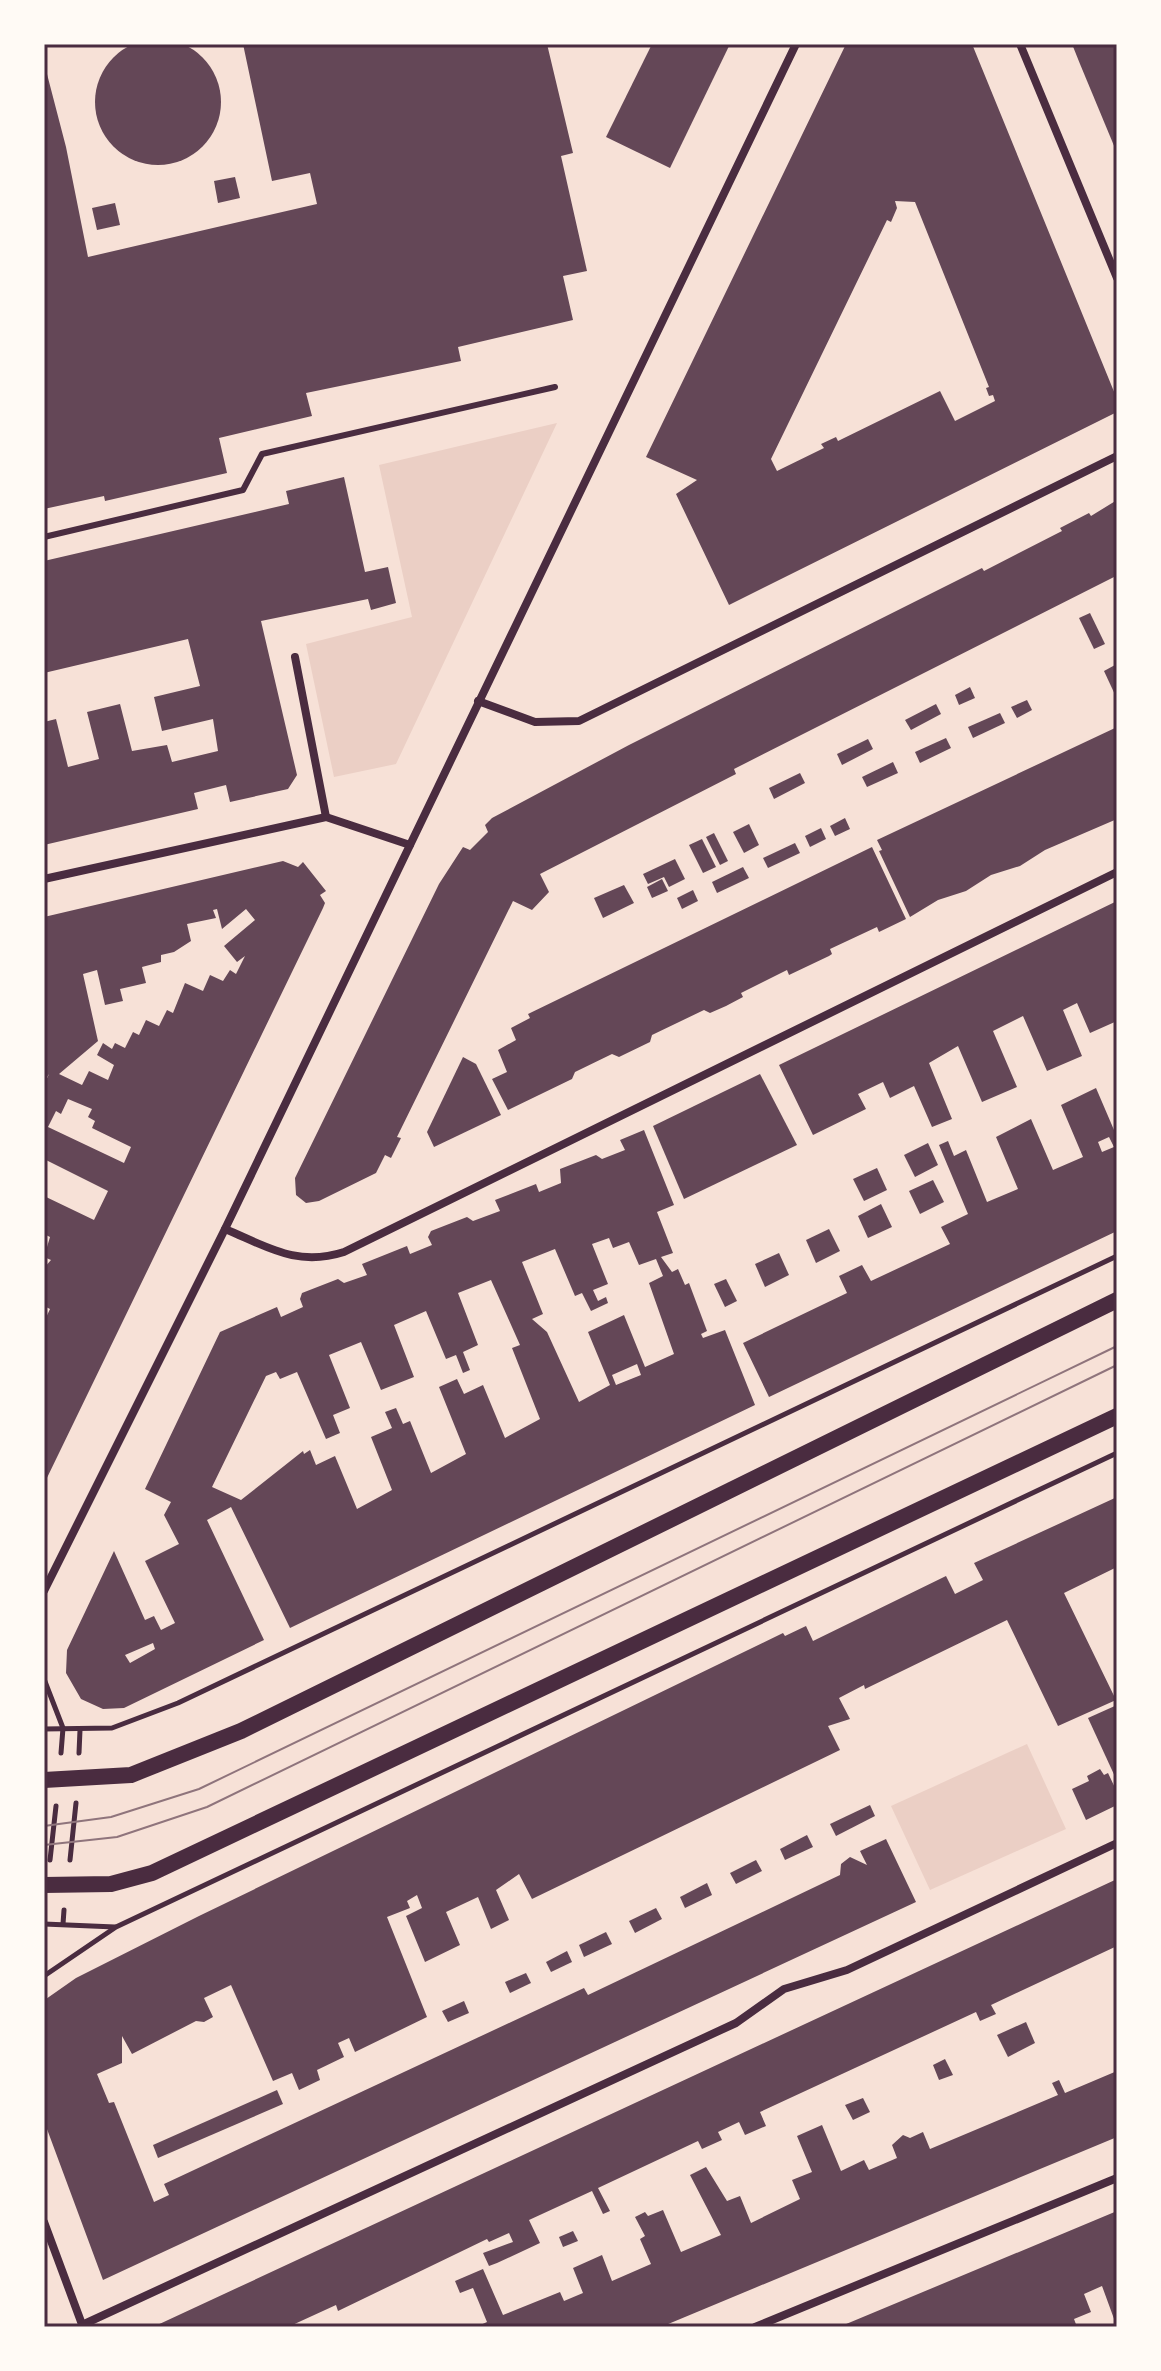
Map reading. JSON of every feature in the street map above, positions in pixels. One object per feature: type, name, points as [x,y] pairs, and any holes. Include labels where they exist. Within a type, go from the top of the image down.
[{"type":"main road","points":[[52,1779],[131,1775],[241,1731],[1117,1300]]},
{"type":"main road","points":[[46,1885],[111,1884],[152,1873],[1117,1416]]},
{"type":"street","points":[[44,1591],[225,1229],[796,44]]},
{"type":"street","points":[[1020,44],[1117,278]]},
{"type":"street","points":[[478,701],[535,722],[579,721],[1117,456]]},
{"type":"street","points":[[295,657],[326,817]]},
{"type":"street","points":[[44,879],[326,817],[410,845]]},
{"type":"street","points":[[225,1229],[287,1255],[309,1260],[344,1252],[1117,872]]},
{"type":"street","points":[[44,2222],[82,2326],[736,2023],[784,1989],[847,1970],[1117,1843]]},
{"type":"street","points":[[755,2327],[1117,2178]]},
{"type":"lane","points":[[44,537],[243,490],[262,454],[555,387]]},
{"type":"path","points":[[44,1729],[112,1728],[178,1703],[1117,1256]]},
{"type":"path","points":[[44,1976],[116,1927],[1117,1453]]},
{"type":"path","points":[[44,1679],[63,1728],[52,1779],[44,1922],[116,1927]]},
{"type":"path","points":[[63,1924],[80,1730]]},
{"type":"shaded area","points":[[557,423],[396,764],[334,777],[306,644],[412,617],[379,465]]},
{"type":"shaded area","points":[[1027,1744],[1066,1829],[930,1890],[891,1806]]},
{"type":"building","points":[[158,39],[182,44],[203,57],[216,78],[221,102],[216,126],[203,147],[182,160],[158,165],[134,160],[113,147],[100,126],[95,102],[100,78],[113,57],[134,44]]},
{"type":"building","points":[[243,44],[547,44],[573,153],[561,156],[587,271],[563,276],[573,320],[458,347],[461,361],[306,393],[312,416],[219,438],[227,473],[105,501],[104,496],[44,509],[44,75],[47,74],[66,147],[88,257],[317,204],[310,173],[272,181]]},
{"type":"building","points":[[652,44],[730,44],[670,168],[606,137]]},
{"type":"building","points":[[846,44],[972,44],[1117,399],[1117,412],[729,605],[676,494],[697,480],[646,457]],"holes":[[[895,201],[915,202],[989,387],[986,388],[989,396],[993,395],[995,401],[955,421],[940,391],[838,441],[836,437],[821,444],[824,448],[777,471],[771,459],[887,220],[891,222],[897,208]]]},
{"type":"building","points":[[1072,44],[1117,44],[1117,153],[1080,64]]},
{"type":"building","points":[[235,177],[240,198],[218,203],[214,181]]},
{"type":"building","points":[[115,203],[120,225],[97,230],[92,208]]},
{"type":"building","points":[[344,477],[365,572],[388,567],[396,603],[371,610],[368,599],[261,621],[297,775],[288,789],[230,802],[226,785],[194,793],[198,809],[44,845],[44,722],[56,719],[68,767],[99,759],[87,712],[120,704],[132,751],[167,745],[172,762],[218,751],[213,719],[162,731],[154,697],[200,686],[188,639],[44,673],[44,561],[289,504],[286,491]]},
{"type":"building","points":[[1117,500],[1117,583],[1114,577],[734,769],[736,774],[540,874],[549,892],[532,910],[513,901],[397,1137],[401,1138],[391,1158],[385,1155],[376,1173],[319,1201],[306,1203],[296,1195],[295,1178],[439,884],[463,847],[470,850],[488,832],[485,825],[492,818],[629,745],[982,568],[984,571]]},
{"type":"building","points":[[1090,613],[1105,644],[1094,649],[1079,618]]},
{"type":"building","points":[[1115,665],[1117,671],[1117,699],[1104,671]]},
{"type":"building","points":[[970,687],[975,698],[959,705],[955,695]]},
{"type":"building","points":[[1027,700],[1032,710],[1017,718],[1011,707]]},
{"type":"building","points":[[936,704],[941,714],[911,730],[905,720]]},
{"type":"building","points":[[1000,713],[1005,723],[973,738],[968,727]]},
{"type":"building","points":[[1115,728],[1117,819],[1045,850],[1020,866],[991,875],[966,891],[938,900],[910,917],[879,851],[882,850],[877,840]]},
{"type":"building","points":[[946,738],[951,748],[920,763],[915,752]]},
{"type":"building","points":[[868,739],[873,749],[842,765],[837,754]]},
{"type":"building","points":[[893,762],[898,773],[867,787],[862,777]]},
{"type":"building","points":[[800,773],[805,783],[774,799],[769,788]]},
{"type":"building","points":[[845,818],[850,829],[835,836],[830,826]]},
{"type":"building","points":[[749,824],[759,845],[744,853],[733,832]]},
{"type":"building","points":[[821,828],[826,839],[810,847],[805,836]]},
{"type":"building","points":[[714,833],[728,861],[720,865],[706,837]]},
{"type":"building","points":[[702,839],[716,867],[703,873],[689,845]]},
{"type":"building","points":[[795,843],[800,853],[768,868],[763,858]]},
{"type":"building","points":[[872,847],[906,919],[879,932],[877,927],[830,949],[832,954],[829,956],[789,975],[787,970],[741,993],[743,997],[726,1006],[710,1013],[704,1010],[652,1035],[650,1042],[619,1057],[612,1054],[575,1072],[572,1079],[508,1110],[492,1079],[507,1072],[498,1050],[516,1040],[511,1028],[530,1018],[528,1014]]},
{"type":"building","points":[[675,859],[685,879],[669,887],[664,877],[648,884],[643,874]]},
{"type":"building","points":[[283,861],[298,867],[303,862],[326,891],[320,895],[325,903],[323,908],[44,1484],[44,1322],[50,1309],[44,1306],[44,1268],[51,1260],[44,1257],[50,1237],[44,1234],[44,1196],[94,1220],[108,1191],[44,1159],[44,1085],[49,1074],[47,1077],[44,1066],[44,917]],"holes":[[[217,909],[222,929],[246,909],[255,920],[224,946],[237,962],[245,956],[236,974],[230,970],[223,981],[210,975],[203,991],[185,983],[173,1013],[167,1010],[159,1026],[146,1020],[139,1035],[133,1032],[125,1048],[115,1043],[112,1049],[103,1043],[97,1055],[114,1065],[108,1080],[89,1071],[82,1085],[59,1074],[98,1041],[83,974],[97,970],[105,1005],[123,1001],[120,989],[146,983],[142,967],[161,962],[161,955],[174,952],[191,941],[187,924],[216,918],[213,910]],[[68,1099],[92,1109],[88,1117],[95,1121],[92,1128],[131,1147],[124,1163],[48,1127],[56,1111],[61,1114]]]},
{"type":"building","points":[[743,867],[749,878],[717,893],[712,882]]},
{"type":"building","points":[[662,879],[668,891],[652,898],[647,887]]},
{"type":"building","points":[[624,885],[634,903],[603,918],[594,898]]},
{"type":"building","points":[[693,890],[698,901],[682,909],[677,898]]},
{"type":"building","points":[[1117,901],[1117,1021],[1090,1033],[1077,1003],[1063,1010],[1082,1056],[1047,1071],[1023,1016],[993,1031],[1017,1087],[982,1102],[958,1046],[929,1063],[952,1119],[932,1127],[914,1086],[890,1098],[883,1082],[858,1094],[866,1109],[813,1135],[779,1065]]},
{"type":"building","points":[[463,1057],[476,1064],[501,1115],[434,1147],[427,1132]]},
{"type":"building","points":[[760,1074],[797,1145],[684,1199],[653,1126]]},
{"type":"building","points":[[1096,1088],[1117,1137],[1117,1231],[769,1397],[743,1343],[847,1293],[839,1276],[862,1265],[871,1281],[950,1244],[941,1227],[968,1214],[939,1145],[948,1141],[954,1156],[966,1150],[987,1202],[1018,1189],[996,1137],[1031,1119],[1053,1170],[1083,1157],[1061,1105]],"holes":[[[1109,1137],[1114,1147],[1102,1152],[1098,1142]]]},
{"type":"building","points":[[644,1130],[674,1205],[657,1212],[673,1253],[661,1257],[672,1272],[678,1269],[685,1285],[689,1283],[707,1331],[701,1334],[703,1338],[725,1330],[755,1405],[290,1628],[231,1507],[207,1520],[264,1640],[124,1708],[103,1709],[81,1699],[66,1673],[67,1650],[114,1551],[145,1620],[154,1616],[161,1630],[175,1623],[145,1561],[179,1544],[164,1515],[171,1502],[145,1489],[220,1332],[277,1307],[281,1317],[303,1307],[300,1299],[302,1293],[338,1279],[344,1283],[367,1275],[362,1264],[407,1246],[410,1254],[432,1245],[428,1237],[431,1231],[467,1217],[473,1221],[500,1211],[495,1200],[536,1184],[539,1192],[561,1183],[560,1169],[596,1155],[602,1159],[625,1150],[620,1140]],"holes":[[[609,1238],[613,1248],[629,1242],[639,1265],[656,1259],[663,1276],[649,1283],[674,1354],[645,1367],[624,1315],[588,1332],[610,1385],[579,1402],[547,1332],[532,1319],[543,1314],[522,1262],[555,1249],[575,1296],[582,1293],[591,1311],[608,1303],[606,1297],[598,1301],[593,1290],[608,1284],[592,1244]],[[491,1280],[520,1345],[512,1348],[540,1419],[505,1438],[483,1385],[464,1394],[457,1379],[439,1387],[466,1454],[431,1473],[410,1421],[403,1424],[396,1408],[385,1412],[392,1428],[371,1437],[392,1490],[357,1509],[335,1456],[316,1465],[310,1450],[304,1454],[303,1451],[241,1500],[212,1487],[266,1376],[276,1372],[280,1379],[297,1372],[326,1439],[340,1433],[333,1415],[350,1408],[329,1355],[361,1342],[381,1390],[414,1377],[394,1325],[426,1311],[446,1359],[456,1355],[463,1373],[470,1370],[463,1352],[478,1345],[458,1293]],[[637,1364],[641,1375],[616,1385],[612,1375]],[[153,1643],[155,1649],[130,1663],[125,1655]]]},
{"type":"building","points":[[928,1143],[938,1165],[915,1177],[904,1155]]},
{"type":"building","points":[[877,1168],[887,1190],[864,1201],[853,1179]]},
{"type":"building","points":[[933,1180],[944,1202],[920,1214],[909,1191]]},
{"type":"building","points":[[881,1204],[892,1227],[868,1238],[858,1216]]},
{"type":"building","points":[[829,1229],[840,1251],[816,1263],[806,1240]]},
{"type":"building","points":[[779,1253],[789,1275],[765,1287],[755,1264]]},
{"type":"building","points":[[726,1279],[737,1301],[725,1307],[714,1284]]},
{"type":"building","points":[[1117,1497],[1117,1567],[1064,1593],[1116,1700],[1058,1726],[1007,1620],[865,1689],[864,1685],[839,1698],[850,1719],[828,1726],[840,1750],[532,1899],[519,1874],[496,1890],[509,1920],[491,1929],[478,1897],[446,1912],[460,1945],[425,1962],[406,1916],[422,1908],[417,1895],[407,1901],[410,1908],[387,1917],[427,2017],[355,2052],[349,2038],[338,2043],[344,2057],[317,2070],[320,2080],[299,2090],[292,2073],[273,2081],[231,1985],[204,1998],[213,2017],[204,2022],[196,2021],[132,2054],[122,2036],[122,2063],[97,2074],[109,2103],[114,2102],[154,2202],[169,2195],[164,2184],[584,1988],[588,1995],[840,1875],[841,1864],[850,1857],[867,1865],[860,1851],[886,1839],[916,1902],[103,2280],[44,2121],[46,1999],[76,1978],[199,1916],[783,1633],[785,1636],[806,1626],[813,1641],[946,1576],[955,1594],[983,1580],[974,1563]]},
{"type":"building","points":[[1117,1705],[1117,1781],[1088,1718]]},
{"type":"building","points":[[1100,1769],[1104,1775],[1108,1773],[1117,1792],[1117,1805],[1086,1820],[1072,1789],[1089,1781],[1087,1776]]},
{"type":"building","points":[[870,1805],[875,1816],[836,1836],[830,1824]]},
{"type":"building","points":[[807,1835],[813,1847],[785,1860],[780,1849]]},
{"type":"building","points":[[756,1860],[762,1871],[736,1884],[730,1873]]},
{"type":"building","points":[[1117,1879],[1117,1946],[991,2005],[996,2014],[980,2021],[976,2012],[760,2112],[766,2126],[745,2135],[739,2122],[718,2132],[722,2140],[702,2149],[698,2141],[598,2188],[610,2211],[603,2214],[592,2191],[529,2220],[540,2243],[497,2263],[489,2266],[483,2253],[513,2242],[509,2233],[489,2242],[487,2239],[338,2311],[336,2305],[288,2327],[153,2327]]},
{"type":"building","points":[[707,1883],[712,1895],[685,1908],[680,1897]]},
{"type":"building","points":[[656,1908],[662,1919],[635,1933],[629,1921]]},
{"type":"building","points":[[606,1932],[612,1944],[584,1957],[579,1945]]},
{"type":"building","points":[[567,1951],[572,1962],[551,1972],[546,1962]]},
{"type":"building","points":[[526,1973],[531,1983],[510,1993],[505,1982]]},
{"type":"building","points":[[464,2001],[469,2013],[448,2022],[442,2011]]},
{"type":"building","points":[[1026,2022],[1035,2043],[1008,2057],[997,2035]]},
{"type":"building","points":[[945,2059],[953,2075],[939,2080],[933,2065]]},
{"type":"building","points":[[1117,2071],[1117,2137],[661,2327],[476,2327],[487,2322],[473,2288],[460,2293],[455,2281],[483,2269],[503,2315],[560,2292],[564,2301],[583,2293],[573,2268],[602,2255],[612,2281],[651,2264],[640,2239],[645,2236],[635,2217],[645,2212],[648,2216],[663,2210],[681,2252],[721,2235],[690,2175],[706,2167],[727,2201],[740,2196],[751,2223],[800,2199],[792,2180],[812,2172],[797,2136],[822,2125],[841,2171],[864,2160],[869,2170],[897,2158],[892,2145],[903,2135],[910,2138],[923,2132],[930,2149],[1058,2095],[1052,2083],[1059,2080],[1065,2093]]},
{"type":"building","points":[[277,2090],[283,2104],[158,2158],[153,2145]]},
{"type":"building","points":[[863,2098],[870,2112],[853,2120],[845,2105]]},
{"type":"building","points":[[1117,2211],[1117,2327],[1102,2286],[1084,2294],[1091,2312],[1074,2319],[1077,2327],[839,2327]]},
{"type":"building","points":[[573,2231],[578,2241],[563,2247],[559,2237]]},
{"type":"tram line","points":[[44,1826],[111,1817],[199,1789],[1117,1346]]},
{"type":"tram line","points":[[44,1845],[117,1837],[207,1807],[1117,1365]]}]
